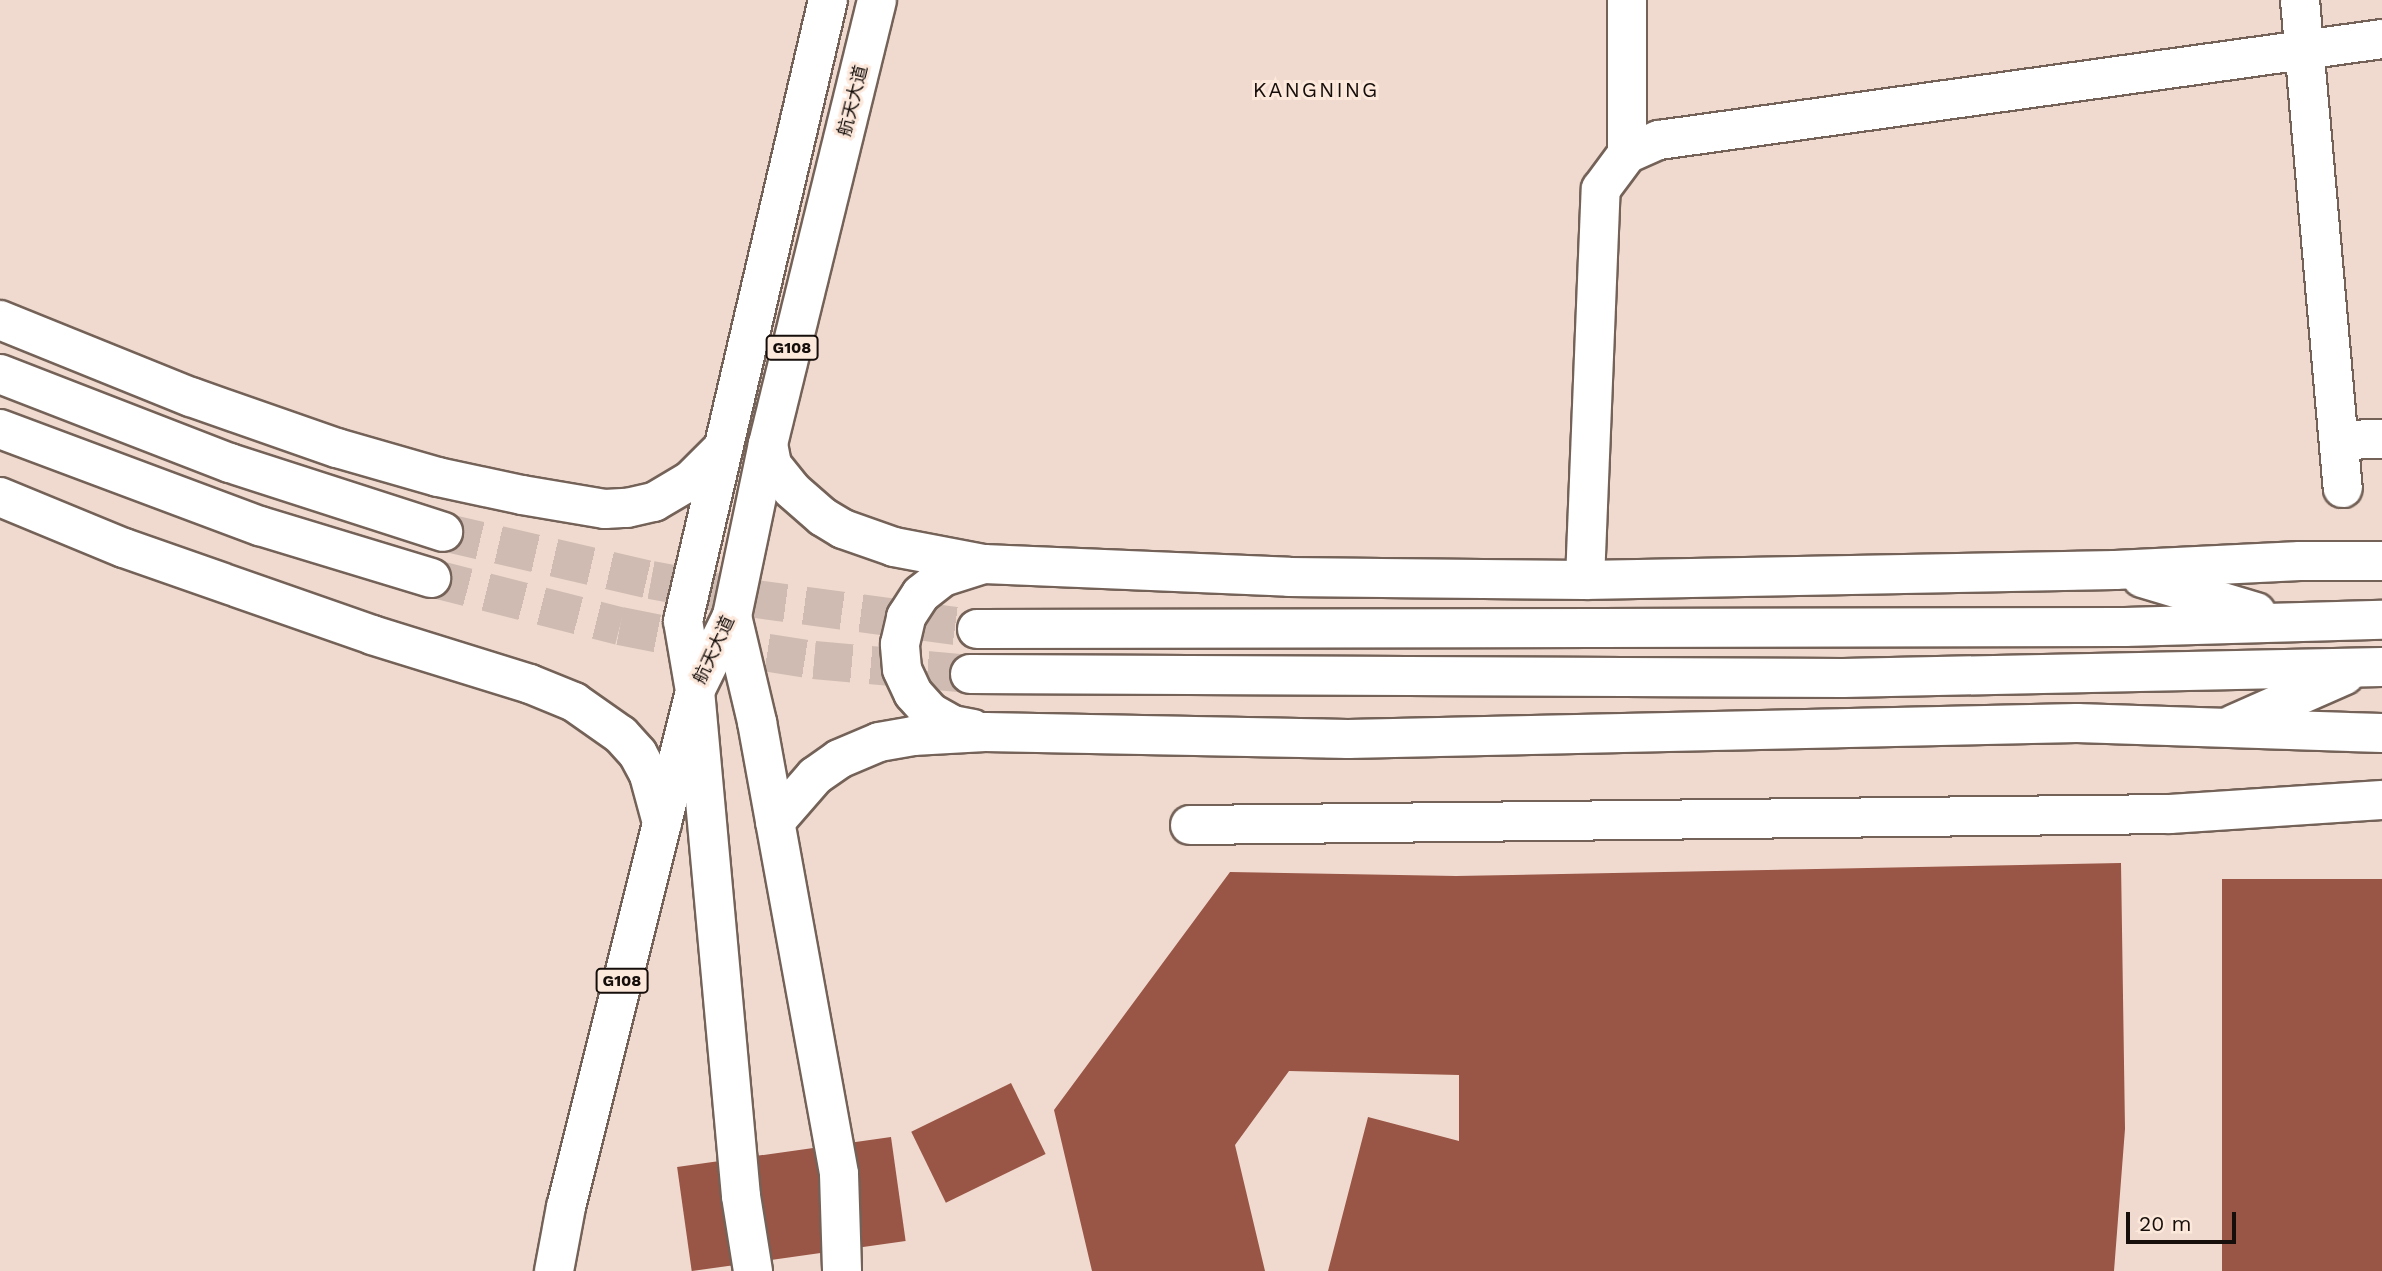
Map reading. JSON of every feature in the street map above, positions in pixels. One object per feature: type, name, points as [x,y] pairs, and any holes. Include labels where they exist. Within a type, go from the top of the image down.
[{"type":"main road","name":"航天大道","points":[[695,691],[682,621],[828,0]]},
{"type":"main road","name":"航天大道","points":[[695,691],[732,616],[768,444],[877,0]]},
{"type":"main road","points":[[1627,154],[1628,0]]},
{"type":"main road","points":[[2300,0],[2343,488]]},
{"type":"main road","points":[[1585,580],[1601,189],[1627,154],[1659,140],[2305,47],[2382,39]]},
{"type":"main road","points":[[0,320],[191,397],[337,448],[438,477],[522,495],[605,509],[628,508],[654,502],[691,481],[723,448]]},
{"type":"main road","points":[[0,374],[230,463],[443,532]]},
{"type":"main road","points":[[0,429],[260,526],[431,578]]},
{"type":"main road","points":[[2339,440],[2382,439]]},
{"type":"main road","points":[[768,444],[772,465],[792,490],[823,517],[843,529],[894,547],[984,564],[1086,566],[1289,577],[1585,580],[2115,570],[2382,561]]},
{"type":"main road","points":[[0,497],[124,548],[372,635],[530,684],[574,702],[621,735],[638,754],[649,775],[662,823]]},
{"type":"main road","points":[[984,564],[943,577],[920,594],[906,617],[900,644],[902,670],[913,693],[930,712],[953,725],[985,732]]},
{"type":"main road","points":[[2115,570],[2288,621]]},
{"type":"main road","points":[[732,616],[757,722],[839,1174],[842,1271]]},
{"type":"main road","points":[[977,629],[2125,627],[2382,620]]},
{"type":"main road","points":[[2225,728],[2372,667]]},
{"type":"main road","points":[[970,674],[1843,678],[2372,667]]},
{"type":"main road","points":[[695,691],[741,1196],[753,1271]]},
{"type":"main road","name":"G108","points":[[554,1271],[566,1207],[695,691]]},
{"type":"main road","points":[[775,822],[815,776],[839,759],[879,742],[985,732],[1348,740],[2077,723],[2382,733]]},
{"type":"main road","points":[[1190,825],[2170,814],[2382,800]]},
{"type":"building","points":[[2121,863],[2125,1129],[2114,1271],[1328,1271],[1368,1117],[1459,1141],[1459,1075],[1289,1071],[1235,1145],[1265,1271],[1092,1271],[1054,1110],[1230,872],[1456,876]]},
{"type":"building","points":[[2222,879],[2382,879],[2382,1271],[2222,1271]]},
{"type":"building","points":[[1011,1083],[1046,1154],[946,1203],[911,1132]]},
{"type":"building","points":[[891,1137],[906,1241],[692,1271],[677,1167]]},
{"type":"tunnel","points":[[443,532],[651,580],[748,598],[977,629]]},
{"type":"tunnel","points":[[431,578],[620,626],[711,644],[814,660],[970,674]]},
{"type":"district","name":"KANGNING","points":[[1316,90]]}]
